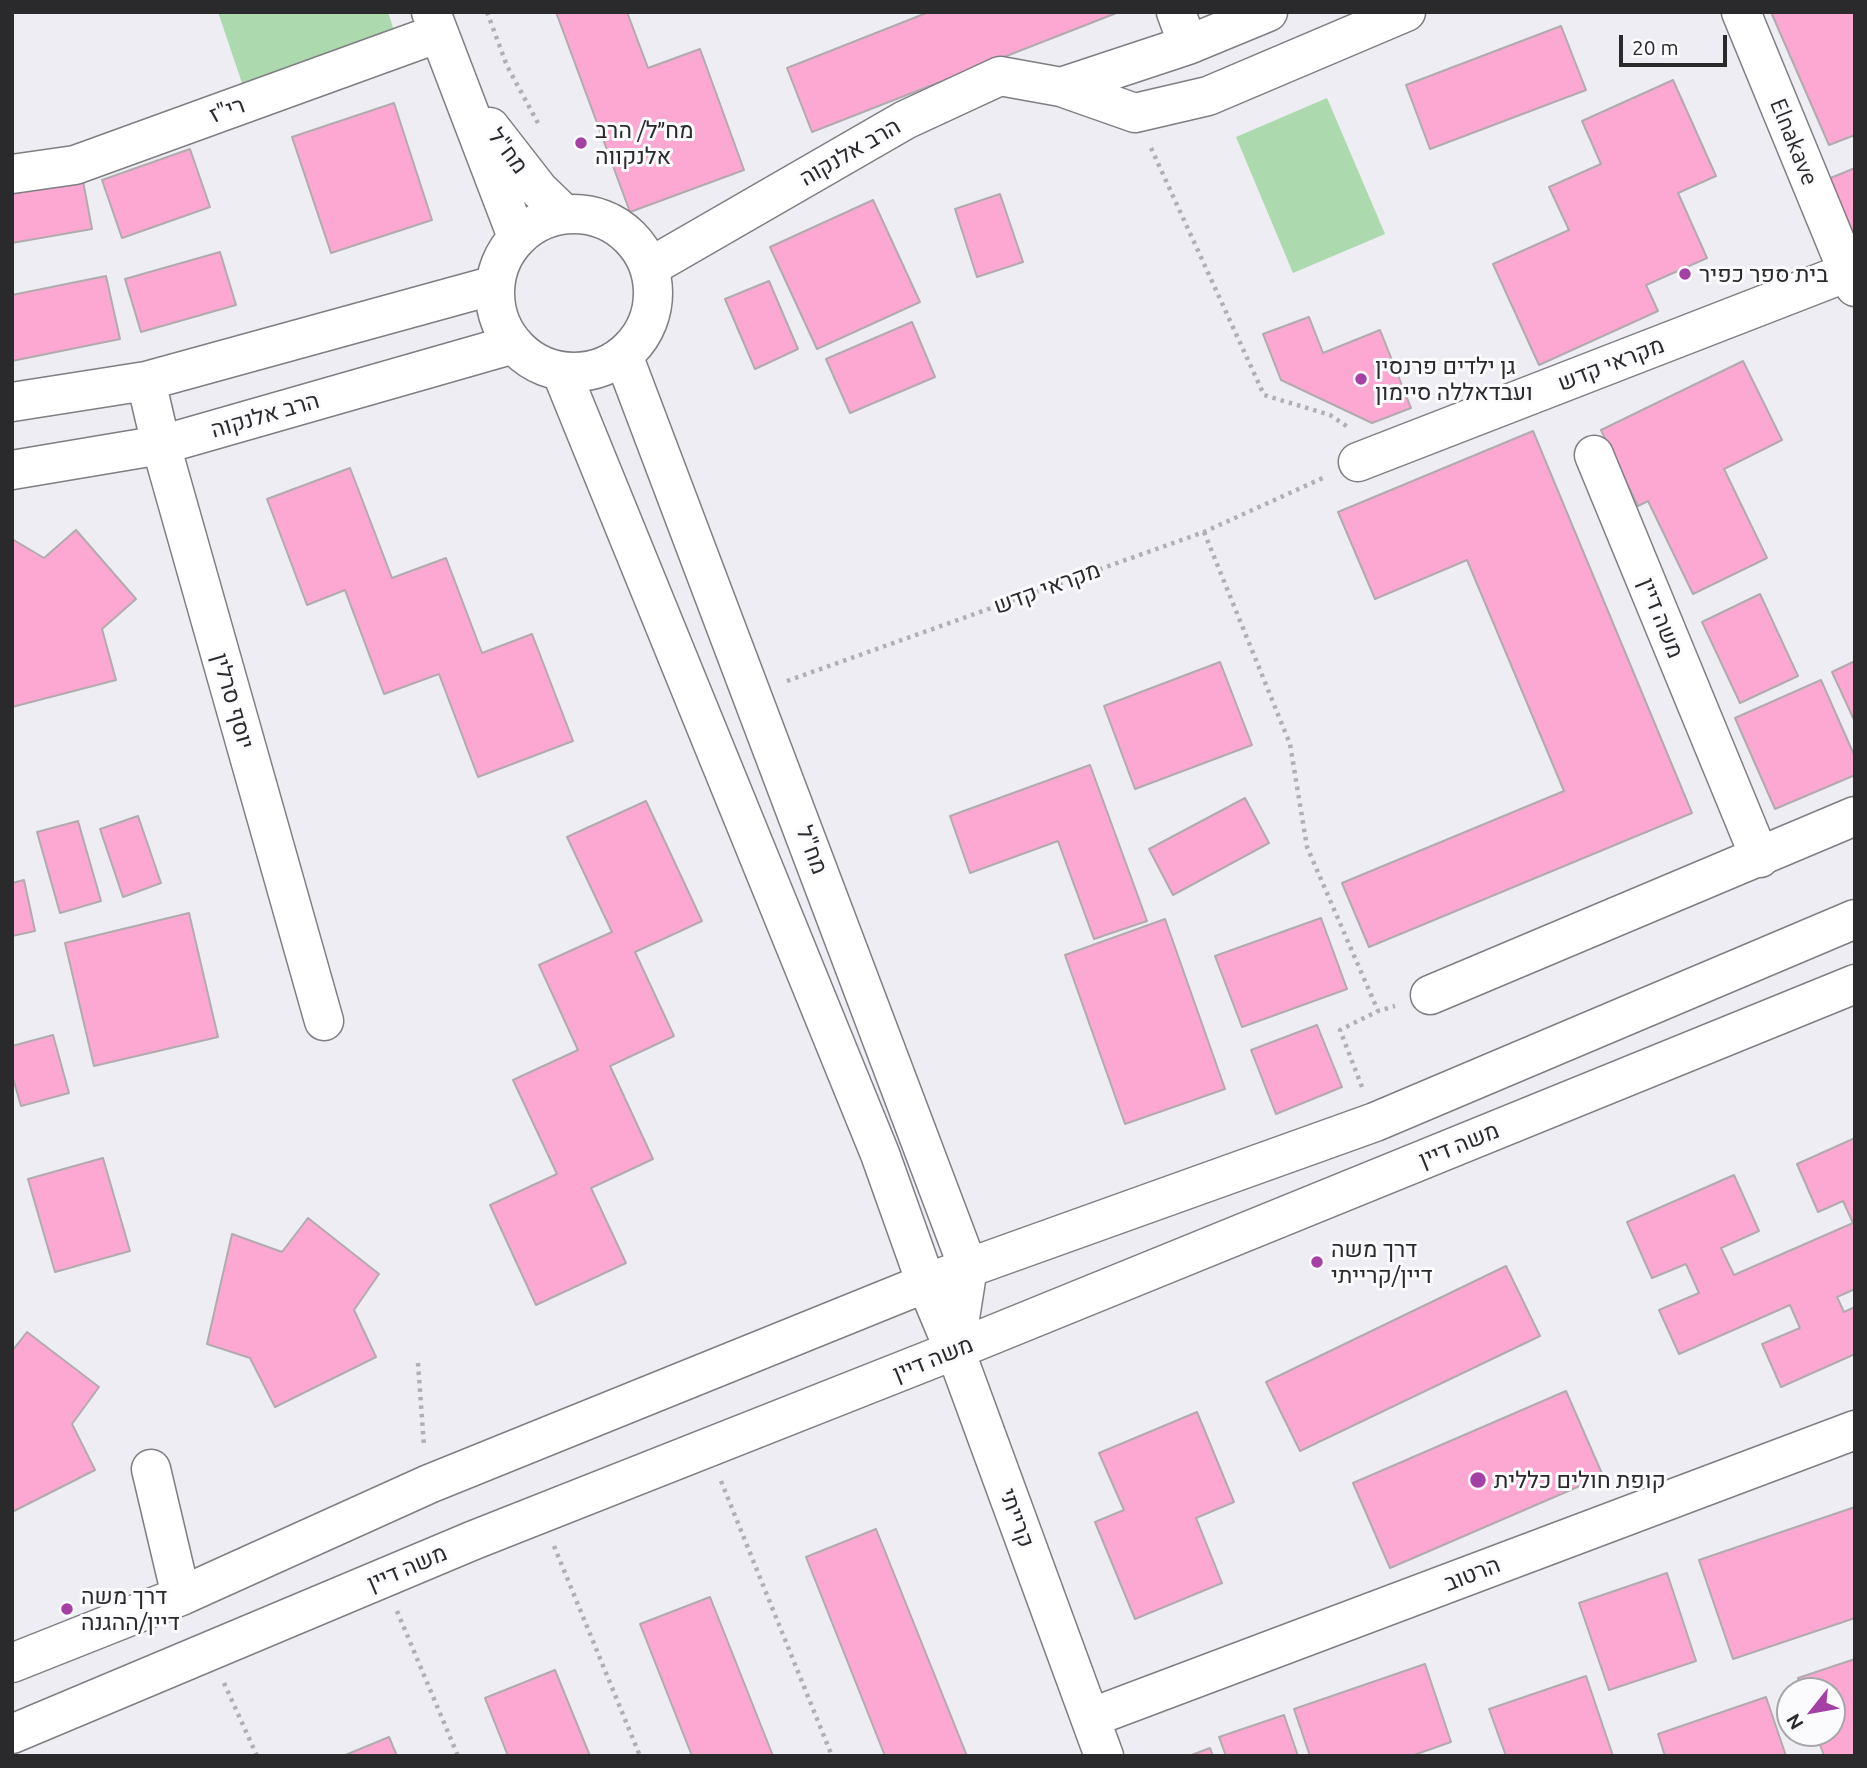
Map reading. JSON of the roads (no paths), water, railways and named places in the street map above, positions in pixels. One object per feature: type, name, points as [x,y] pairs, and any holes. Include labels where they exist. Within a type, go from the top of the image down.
[{"type":"street","name":"הרב אלנקוה","points":[[1061,87],[1182,29],[1268,12]]},
{"type":"street","name":"הרב אלנקוה","points":[[657,264],[905,120],[1000,76],[1061,87],[1135,113],[1208,96],[1406,12]]},
{"type":"street","name":"Elnakave","points":[[1741,12],[1851,279]]},
{"type":"street","name":"מח\"ל","points":[[435,22],[517,237]]},
{"type":"street","name":"רי\"ז","points":[[12,174],[75,165],[435,22]]},
{"type":"street","name":"מח\"ל","points":[[459,82],[511,157],[539,190],[569,202]]},
{"type":"street","points":[[569,202],[616,225],[657,264],[650,315],[626,362],[583,372],[561,371],[527,356],[514,344],[502,326],[496,306],[495,285],[502,259],[517,237],[569,202]]},
{"type":"street","name":"מקראי קדש","points":[[1347,467],[1851,279]]},
{"type":"street","points":[[12,402],[146,381],[495,285]]},
{"type":"street","name":"הרב אלנקוה","points":[[12,470],[161,445],[514,344]]},
{"type":"street","name":"מח\"ל","points":[[626,362],[968,1267],[955,1350]]},
{"type":"street","points":[[561,371],[874,1142],[926,1283]]},
{"type":"street","name":"יוסף סרלין","points":[[146,381],[161,445],[324,1021]]},
{"type":"street","name":"משה דיין","points":[[1594,455],[1760,858]]},
{"type":"street","points":[[1430,996],[1855,816]]},
{"type":"street","points":[[12,1662],[181,1596],[429,1485],[926,1283],[1375,1122],[1855,919]]},
{"type":"street","name":"משה דיין","points":[[12,1734],[474,1540],[955,1350],[1855,984]]},
{"type":"street","name":"קרייתי","points":[[926,1283],[955,1350],[1104,1756]]},
{"type":"street","name":"הרטוב","points":[[1090,1717],[1855,1430]]},
{"type":"street","points":[[151,1469],[181,1596]]},
{"type":"place","name":"מח״ל/ הרב אלנקווה","points":[[581,143]]},
{"type":"place","name":"בית ספר כפיר","points":[[1685,274]]},
{"type":"place","name":"גן ילדים פרנסין ועבדאללה סיימון","points":[[1361,379]]},
{"type":"place","name":"דרך משה דיין/קרייתי","points":[[1317,1262]]},
{"type":"place","name":"קופת חולים כללית","points":[[1478,1480]]},
{"type":"place","name":"דרך משה דיין/ההגנה","points":[[67,1609]]}]
